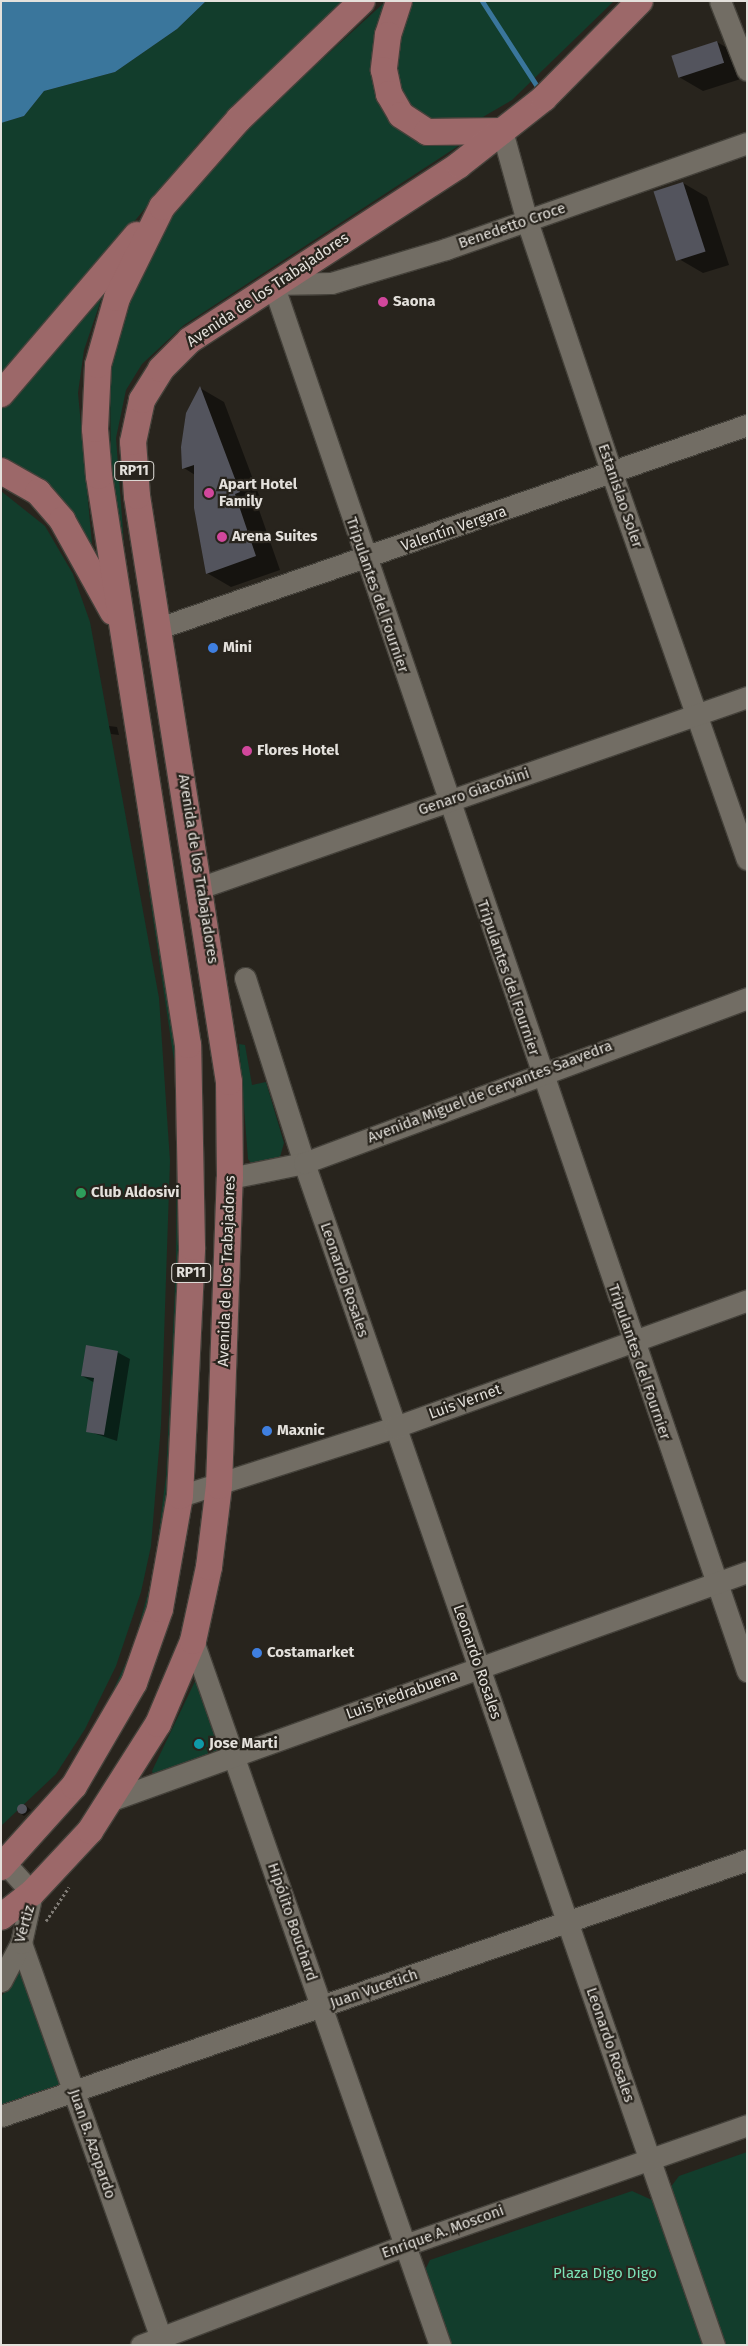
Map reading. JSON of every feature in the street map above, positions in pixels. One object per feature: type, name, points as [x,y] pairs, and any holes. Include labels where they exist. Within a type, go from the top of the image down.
[{"type":"main road","name":"RP11","points":[[4,1866],[74,1786],[130,1690],[160,1609],[180,1496],[192,1247],[188,1045],[99,476],[94,399],[98,365],[117,298],[162,207],[239,119],[362,1]]},
{"type":"main road","points":[[399,1],[388,35],[384,70],[389,94],[401,115],[426,132],[502,131]]},
{"type":"main road","name":"Avenida de los Trabajadores","points":[[1,1917],[32,1893],[114,1799],[158,1724],[192,1641],[209,1566],[219,1486],[230,1178],[229,1082],[202,887],[133,465],[136,421],[142,400],[161,369],[183,346],[273,284],[459,165],[565,78],[640,1]]},
{"type":"main road","points":[[1,394],[71,308],[162,207]]},
{"type":"main road","points":[[1,471],[38,492],[62,520],[125,638]]},
{"type":"street","points":[[720,1],[747,70]]},
{"type":"street","name":"Estanislao Soler","points":[[502,131],[527,221],[612,474],[747,859]]},
{"type":"street","name":"Benedetto Croce","points":[[273,284],[331,283],[527,221],[747,143]]},
{"type":"street","name":"Tripulantes del Fournier","points":[[273,284],[631,1341],[747,1671]]},
{"type":"street","name":"Valentín Vergara","points":[[160,628],[366,560],[747,425]]},
{"type":"street","name":"Genaro Giacobini","points":[[202,887],[747,697]]},
{"type":"street","name":"Leonardo Rosales","points":[[245,978],[304,1163],[714,2345]]},
{"type":"street","name":"Avenida Miguel de Cervantes Saavedra","points":[[230,1178],[304,1163],[541,1072],[747,998]]},
{"type":"street","name":"Luis Vernet","points":[[180,1496],[219,1486],[395,1427],[747,1300]]},
{"type":"street","name":"Luis Piedrabuena","points":[[114,1799],[747,1572]]},
{"type":"street","name":"Hipólito Bouchard","points":[[192,1641],[440,2345]]},
{"type":"street","name":"Juan Vucetich","points":[[1,2116],[747,1860]]},
{"type":"street","points":[[4,1866],[32,1893]]},
{"type":"street","name":"Vértiz","points":[[1,1981],[21,1943],[32,1893]]},
{"type":"street","name":"Juan B. Azopardo","points":[[21,1943],[74,2091],[155,2342]]},
{"type":"street","name":"Enrique A. Mosconi","points":[[155,2342],[405,2245],[747,2125]]},
{"type":"path","points":[[40,1931],[76,1878]]},
{"type":"green space","points":[[206,1],[344,1],[206,134],[1,384],[1,123],[24,116],[44,91],[115,72],[177,29]]},
{"type":"green space","points":[[386,1],[381,99],[472,137],[184,325],[142,364],[126,390],[116,438],[124,544],[111,471],[110,374],[134,290],[175,210],[248,127]]},
{"type":"green space","points":[[406,1],[614,1],[512,100],[476,121],[445,128],[396,98],[395,26]]},
{"type":"green space","points":[[103,294],[84,350],[78,393],[92,544],[51,489],[36,475],[1,458],[1,404]]},
{"type":"green space","name":"Club Aldosivi","points":[[1,491],[45,526],[73,574],[90,622],[159,998],[170,1161],[161,1425],[151,1546],[141,1592],[116,1666],[85,1729],[56,1774],[1,1826]]},
{"type":"green space","points":[[130,763],[168,990],[179,1083],[180,1206],[168,1476],[156,1572],[135,1647],[94,1735],[70,1772],[60,1782],[93,1734],[133,1647],[154,1571],[166,1476],[176,1266],[177,1081]]},
{"type":"green space","points":[[239,1044],[245,1045],[252,1085],[266,1082],[284,1143],[280,1157],[251,1163],[248,1159]]},
{"type":"green space","points":[[198,1675],[223,1753],[154,1776],[152,1771]]},
{"type":"green space","points":[[20,1970],[62,2084],[1,2108],[1,1997]]},
{"type":"green space","points":[[747,2152],[747,2345],[723,2345],[670,2188],[679,2176]]},
{"type":"green space","name":"Plaza Digo Digo","points":[[632,2191],[652,2200],[706,2345],[448,2345],[423,2274],[430,2260]]},
{"type":"water","points":[[1,1],[206,1],[177,29],[115,72],[44,91],[24,116],[1,123]]},
{"type":"building","points":[[717,41],[724,63],[678,78],[671,56]]},
{"type":"building","points":[[683,182],[706,251],[676,261],[654,192]]},
{"type":"building","points":[[200,386],[240,492],[235,494],[256,556],[206,574],[194,508],[194,465],[182,469],[181,447],[186,413]]},
{"type":"building","points":[[86,1345],[118,1351],[104,1435],[86,1432],[94,1378],[81,1376]]},
{"type":"building","points":[[22,1804],[27,1809],[22,1814],[17,1809]]},
{"type":"waterway","points":[[482,1],[540,91]]},
{"type":"place","name":"Saona","points":[[383,302]]},
{"type":"place","name":"Apart Hotel Family","points":[[209,493]]},
{"type":"place","name":"Arena Suites","points":[[222,537]]},
{"type":"place","name":"Mini","points":[[213,648]]},
{"type":"place","name":"Flores Hotel","points":[[247,751]]},
{"type":"place","name":"Club Aldosivi","points":[[81,1193]]},
{"type":"place","name":"Maxnic","points":[[267,1431]]},
{"type":"place","name":"Costamarket","points":[[257,1653]]},
{"type":"place","name":"Jose Marti","points":[[199,1744]]}]
